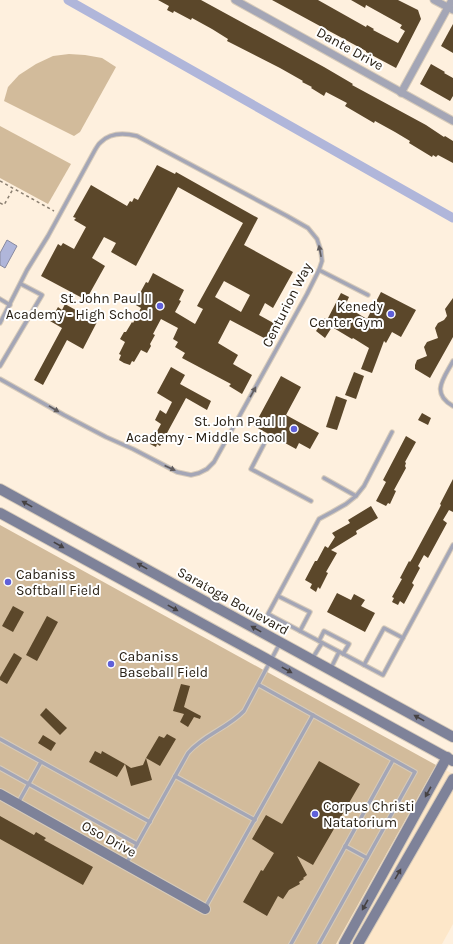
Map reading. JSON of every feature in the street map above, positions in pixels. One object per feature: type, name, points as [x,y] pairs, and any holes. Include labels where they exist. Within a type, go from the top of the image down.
[{"type":"main road","name":"Saratoga Boulevard","points":[[0,489],[453,737]]},
{"type":"main road","points":[[0,513],[450,759],[344,944]]},
{"type":"main road","points":[[358,944],[453,779]]},
{"type":"main road","name":"Oso Drive","points":[[0,794],[205,909]]},
{"type":"street","name":"Dante Drive","points":[[235,0],[453,121]]},
{"type":"street","points":[[434,0],[450,9]]},
{"type":"street","points":[[401,93],[450,9],[452,0]]},
{"type":"lane","name":"Centurion Way","points":[[0,323],[90,158],[101,142],[116,134],[127,133],[138,136],[287,216],[308,228],[317,239],[321,251],[322,261],[319,270],[300,307],[214,462],[207,469],[199,473],[191,475],[177,472],[133,448],[106,437],[1,381]]},
{"type":"lane","points":[[319,270],[368,295]]},
{"type":"lane","points":[[0,366],[42,295],[21,284]]},
{"type":"lane","points":[[0,299],[10,305]]},
{"type":"lane","points":[[453,361],[441,382],[440,388],[444,399],[453,406]]},
{"type":"lane","points":[[392,432],[364,486],[356,496],[319,519],[268,614],[383,675],[453,545]]},
{"type":"lane","points":[[264,444],[251,468],[311,501]]},
{"type":"lane","points":[[324,478],[356,496]]},
{"type":"lane","points":[[278,596],[310,612],[300,631]]},
{"type":"lane","points":[[364,665],[384,628],[403,638]]},
{"type":"lane","points":[[312,659],[324,631],[349,644],[343,654]]},
{"type":"lane","points":[[126,864],[185,757],[191,750],[237,718],[244,711],[281,643]]},
{"type":"lane","points":[[330,669],[339,652]]},
{"type":"lane","points":[[258,685],[415,772],[319,944]]},
{"type":"lane","points":[[205,909],[313,715]]},
{"type":"lane","points":[[0,739],[150,822]]},
{"type":"lane","points":[[290,944],[393,760]]},
{"type":"lane","points":[[18,804],[41,762]]},
{"type":"lane","points":[[0,768],[137,844]]},
{"type":"lane","points":[[175,776],[255,820]]},
{"type":"lane","points":[[345,846],[367,858]]},
{"type":"path","points":[[0,181],[60,214]]},
{"type":"path","points":[[0,203],[4,205],[13,189]]},
{"type":"shaded area","points":[[69,54],[102,58],[116,67],[80,132],[74,136],[4,101],[8,87],[19,75],[36,64],[53,56]]},
{"type":"shaded area","points":[[0,126],[71,164],[48,204],[0,178]]},
{"type":"shaded area","points":[[0,525],[436,765],[336,944],[0,944]]},
{"type":"shaded area","points":[[436,765],[453,774],[453,924],[442,944],[336,944]]},
{"type":"water","points":[[7,240],[17,246],[5,268],[0,265],[0,253]]},
{"type":"building","points":[[158,0],[201,0],[324,67],[353,84],[352,85],[453,141],[453,163],[438,155],[436,157],[433,155],[432,157],[409,143],[410,141],[395,132],[375,121],[374,123],[345,106],[347,103],[326,92],[324,96],[302,82],[303,81],[227,41],[228,39],[192,18],[191,20],[174,11],[173,13],[167,10],[169,6]]},
{"type":"building","points":[[272,0],[318,0],[398,43],[405,31],[400,28],[402,25],[366,5],[365,8],[351,0],[398,0],[418,10],[421,19],[396,68]]},
{"type":"building","points":[[453,24],[453,53],[441,46]]},
{"type":"building","points":[[431,64],[453,78],[453,96],[450,101],[420,84]]},
{"type":"building","points":[[157,165],[175,174],[176,172],[258,218],[244,245],[293,272],[273,308],[265,303],[259,315],[277,325],[274,331],[271,330],[266,339],[230,320],[218,343],[238,355],[233,364],[252,375],[242,394],[229,386],[231,384],[182,358],[185,353],[175,347],[178,342],[173,339],[178,328],[161,319],[153,334],[155,335],[147,353],[141,350],[134,362],[132,361],[130,365],[119,360],[121,355],[119,354],[125,342],[120,339],[132,322],[133,323],[141,308],[134,304],[146,282],[148,283],[153,273],[184,290],[179,300],[181,301],[175,312],[195,324],[203,309],[197,306],[243,223],[178,187],[136,266],[111,252],[116,243],[104,237],[92,258],[105,266],[86,300],[41,276],[58,244],[61,246],[63,243],[74,249],[86,227],[74,220],[76,218],[73,217],[91,185],[127,206],[134,198],[138,200]],"holes":[[[224,281],[250,295],[241,312],[215,297]]]},
{"type":"building","points":[[381,292],[416,310],[401,337],[392,332],[386,343],[384,341],[372,373],[361,369],[369,348],[332,327],[325,338],[316,331],[325,318],[327,320],[341,293],[349,297],[345,306],[367,319]]},
{"type":"building","points":[[453,298],[453,337],[430,378],[415,369],[415,365],[417,360],[427,356],[424,347],[427,342],[438,338],[435,328],[438,323],[444,320],[447,316],[445,309]]},
{"type":"building","points":[[65,304],[97,322],[83,349],[67,340],[43,385],[34,380],[62,328],[50,321],[58,307],[62,310]]},
{"type":"building","points":[[171,367],[185,375],[180,384],[211,401],[207,410],[186,398],[160,446],[157,444],[156,447],[150,444],[161,424],[155,420],[160,410],[166,414],[172,402],[157,393]]},
{"type":"building","points":[[354,372],[364,376],[356,399],[345,395]]},
{"type":"building","points":[[281,376],[301,387],[286,415],[319,433],[310,449],[299,443],[296,449],[254,426]]},
{"type":"building","points":[[336,396],[347,400],[337,430],[326,427]]},
{"type":"building","points":[[422,413],[431,418],[428,425],[418,420]]},
{"type":"building","points":[[406,436],[416,442],[405,462],[406,468],[394,490],[396,491],[390,504],[388,503],[386,506],[376,501],[386,482],[383,480]]},
{"type":"building","points":[[453,479],[453,512],[449,510],[443,520],[447,523],[428,558],[424,555],[418,566],[420,568],[412,583],[414,585],[404,604],[400,601],[398,605],[392,602],[394,598],[392,597],[402,579],[400,578],[439,509],[440,504]]},
{"type":"building","points":[[371,506],[378,518],[356,531],[357,534],[331,550],[337,553],[326,572],[328,573],[320,589],[318,587],[316,592],[310,588],[312,584],[305,580],[325,546],[328,548],[335,537],[332,533],[350,523],[348,520]]},
{"type":"building","points":[[337,593],[351,600],[354,594],[365,600],[361,606],[375,613],[365,632],[327,612]]},
{"type":"building","points":[[13,606],[24,612],[13,632],[2,626]]},
{"type":"building","points":[[47,616],[58,622],[37,661],[26,655]]},
{"type":"building","points":[[14,653],[22,658],[7,684],[0,680],[0,677]]},
{"type":"building","points":[[181,684],[190,686],[184,707],[201,716],[200,719],[194,717],[188,727],[180,722],[184,714],[173,711]]},
{"type":"building","points":[[46,708],[67,728],[60,735],[40,715]]},
{"type":"building","points":[[167,734],[176,739],[160,766],[146,758],[159,736],[164,738]]},
{"type":"building","points":[[43,735],[56,743],[51,751],[38,743]]},
{"type":"building","points":[[95,751],[101,754],[102,751],[125,764],[117,777],[89,762]]},
{"type":"building","points":[[146,758],[152,780],[131,786],[125,764],[131,768],[143,765]]},
{"type":"building","name":"Corpus Christi Natatorium","points":[[319,761],[360,784],[313,865],[297,856],[307,875],[299,882],[300,884],[289,890],[283,899],[278,896],[267,916],[243,902],[261,870],[263,871],[274,853],[252,839],[266,815],[282,824]]},
{"type":"building","points":[[0,816],[34,835],[36,832],[46,838],[44,840],[93,867],[83,885],[0,839]]},
{"type":"waterway","points":[[68,0],[453,218]]},
{"type":"place","name":"St. John Paul II Academy - High School","points":[[160,306]]},
{"type":"place","name":"Kenedy Center Gym","points":[[391,314]]},
{"type":"place","name":"St. John Paul II Academy - Middle School","points":[[294,429]]},
{"type":"place","name":"Cabaniss Softball Field","points":[[8,582]]},
{"type":"place","name":"Cabaniss Baseball Field","points":[[111,664]]},
{"type":"place","name":"Corpus Christi Natatorium","points":[[315,814]]}]
